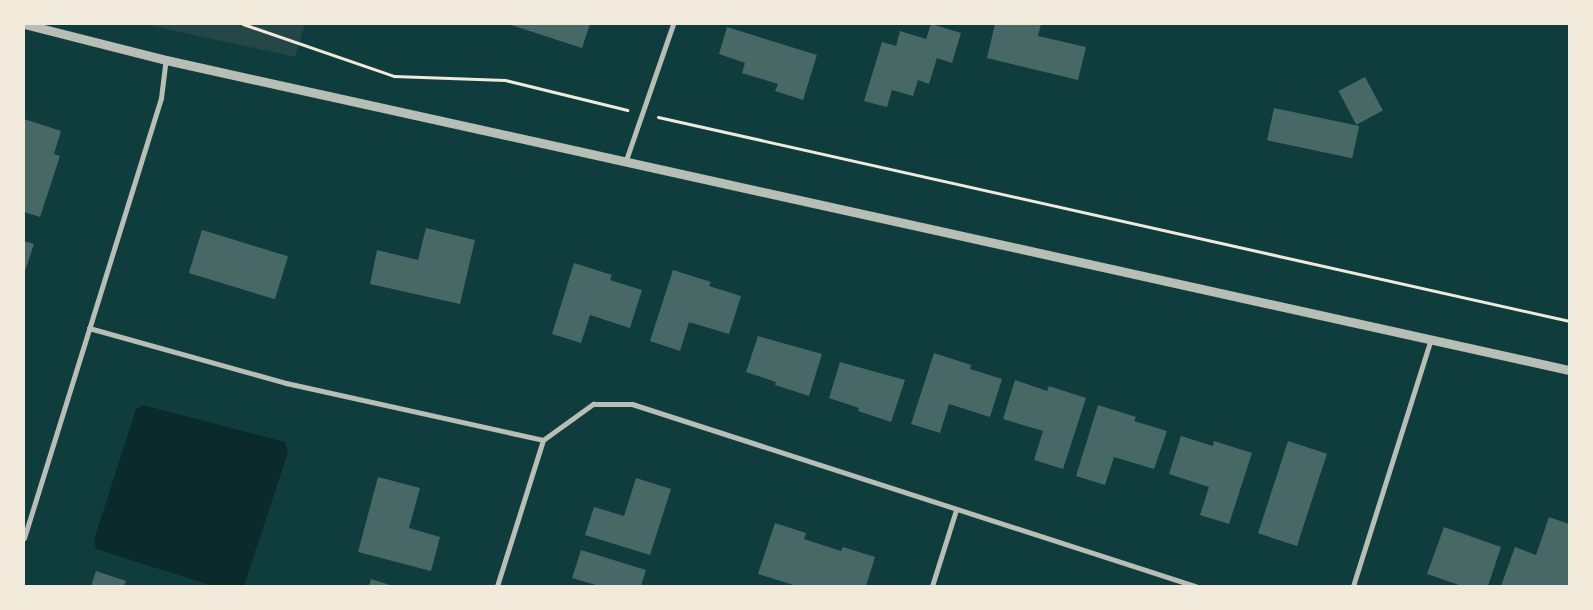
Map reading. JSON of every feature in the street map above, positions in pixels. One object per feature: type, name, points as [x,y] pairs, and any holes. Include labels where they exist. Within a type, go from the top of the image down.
[{"type":"street","points":[[24,24],[166,60],[626,160],[1569,370]]},
{"type":"street","points":[[626,160],[673,24]]},
{"type":"street","points":[[24,538],[161,98],[166,60]]},
{"type":"street","points":[[90,328],[286,383],[543,440]]},
{"type":"street","points":[[1353,586],[1431,339]]},
{"type":"street","points":[[496,586],[543,440],[593,404],[632,404],[1195,586]]},
{"type":"street","points":[[932,586],[956,510]]},
{"type":"path","points":[[243,24],[394,76],[504,80],[642,114],[1569,321]]},
{"type":"shaded area","points":[[144,24],[305,24],[295,57]]},
{"type":"shaded area","points":[[143,405],[285,442],[288,452],[244,586],[213,586],[96,549],[94,540],[136,409]]},
{"type":"building","points":[[508,24],[590,24],[582,48]]},
{"type":"building","points":[[931,24],[961,33],[952,63],[937,58],[929,84],[918,80],[913,96],[892,90],[887,107],[864,101],[882,42],[896,46],[900,31],[926,39]]},
{"type":"building","points":[[995,24],[1041,24],[1038,36],[1086,47],[1078,80],[987,58]]},
{"type":"building","points":[[727,27],[817,55],[803,100],[775,91],[778,84],[742,73],[745,63],[719,54]]},
{"type":"building","points":[[1365,77],[1383,111],[1356,125],[1339,91]]},
{"type":"building","points":[[1274,108],[1359,126],[1352,158],[1267,140]]},
{"type":"building","points":[[24,119],[61,131],[54,154],[60,156],[40,217],[24,212]]},
{"type":"building","points":[[426,228],[475,240],[460,304],[370,284],[377,250],[418,260]]},
{"type":"building","points":[[202,230],[288,256],[275,299],[189,273]]},
{"type":"building","points":[[24,241],[34,244],[24,274]]},
{"type":"building","points":[[574,263],[612,275],[610,280],[642,290],[630,328],[590,315],[581,343],[552,334]]},
{"type":"building","points":[[673,270],[711,282],[709,286],[741,296],[729,334],[689,322],[680,351],[650,341]]},
{"type":"building","points":[[758,336],[822,354],[809,396],[775,385],[776,382],[746,372]]},
{"type":"building","points":[[934,353],[971,365],[970,369],[1002,379],[990,417],[949,404],[940,433],[911,424]]},
{"type":"building","points":[[840,362],[905,380],[891,422],[858,411],[859,408],[829,398]]},
{"type":"building","points":[[1015,380],[1047,391],[1049,386],[1086,398],[1063,469],[1034,460],[1043,431],[1003,419]]},
{"type":"building","points":[[1098,405],[1136,417],[1134,421],[1167,431],[1154,469],[1114,457],[1105,485],[1076,476]]},
{"type":"building","points":[[1181,436],[1213,446],[1214,441],[1252,453],[1229,524],[1200,515],[1209,487],[1169,474]]},
{"type":"building","points":[[1288,441],[1327,454],[1297,546],[1258,533]]},
{"type":"building","points":[[378,477],[420,488],[409,528],[440,537],[431,571],[358,552]]},
{"type":"building","points":[[636,478],[671,489],[650,555],[585,535],[594,507],[624,516]]},
{"type":"building","points":[[1549,517],[1569,524],[1569,586],[1501,586],[1515,547],[1536,555]]},
{"type":"building","points":[[775,523],[806,533],[804,539],[841,551],[843,547],[875,557],[866,586],[797,586],[758,574]]},
{"type":"building","points":[[1444,527],[1501,547],[1488,586],[1462,586],[1427,574]]},
{"type":"building","points":[[581,550],[646,570],[641,586],[599,586],[572,578]]},
{"type":"building","points":[[96,571],[126,581],[124,586],[91,586]]},
{"type":"building","points":[[371,579],[393,586],[369,586]]}]
